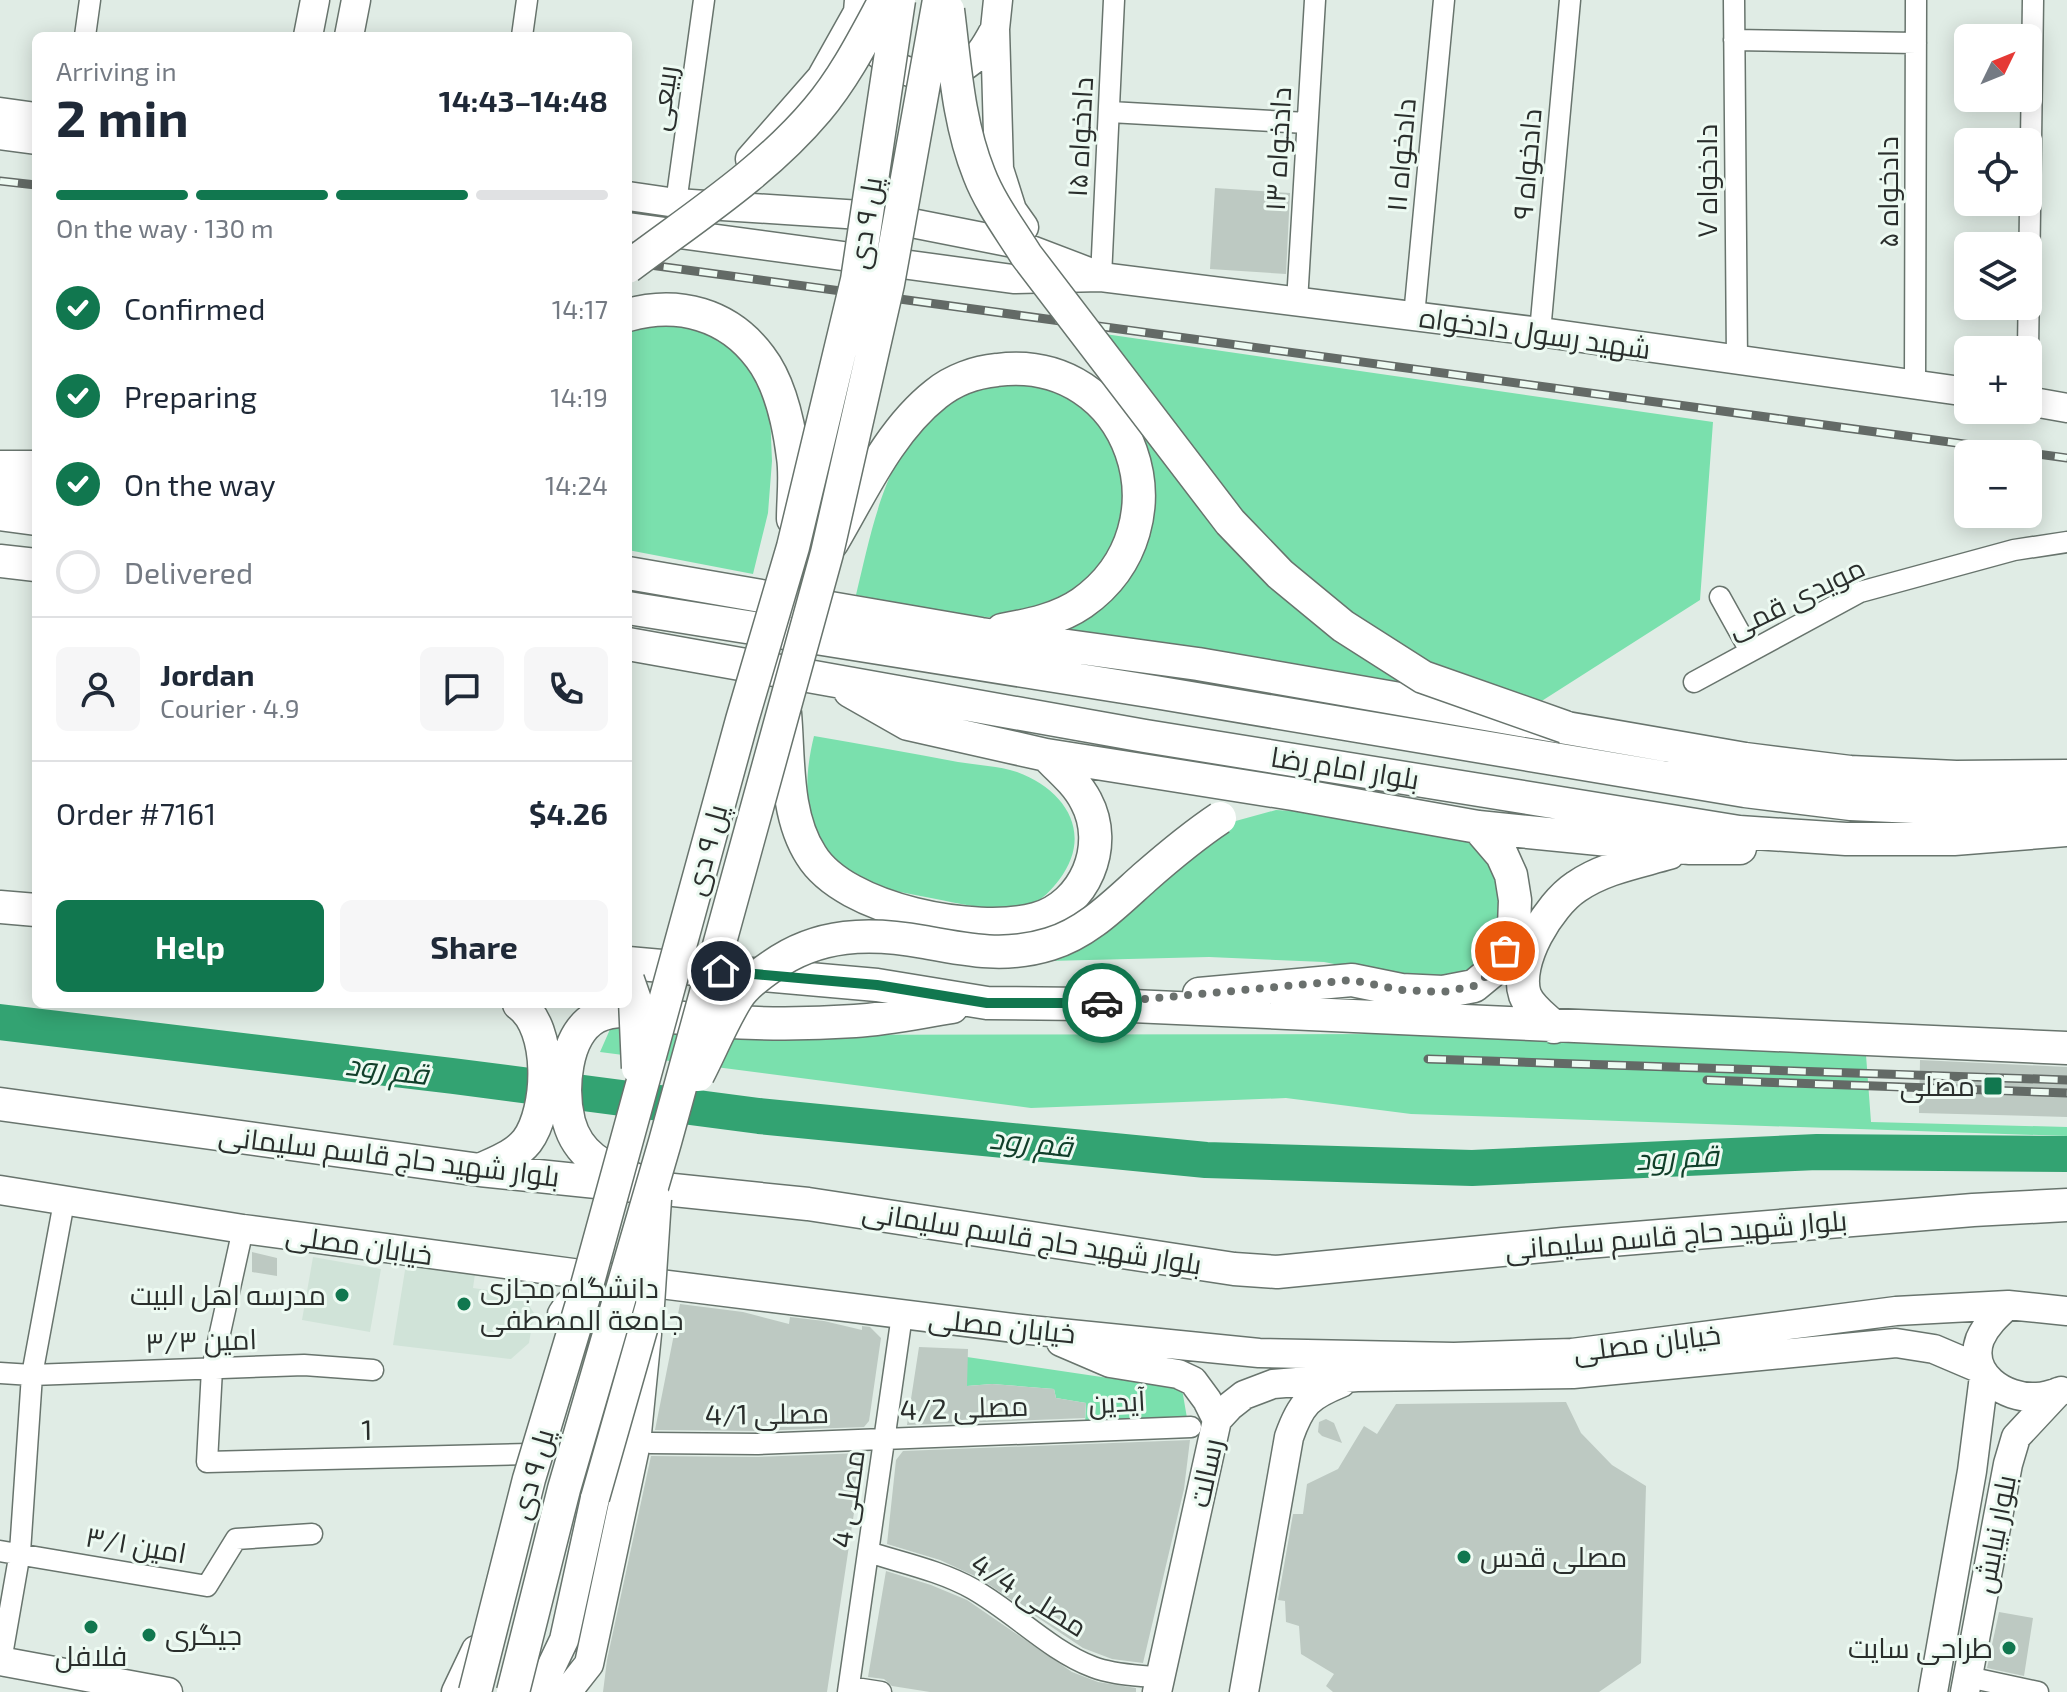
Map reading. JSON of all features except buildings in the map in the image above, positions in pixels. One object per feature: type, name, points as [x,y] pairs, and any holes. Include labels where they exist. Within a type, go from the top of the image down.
[{"type":"main road","points":[[309,32],[315,0]]},
{"type":"main road","points":[[321,32],[326,0]]},
{"type":"main road","points":[[335,32],[340,0]]},
{"type":"main road","points":[[350,32],[356,0]]},
{"type":"main road","name":"پل ۹ دی","points":[[475,1692],[529,1479],[640,1096],[742,720],[793,547],[857,280],[899,0]]},
{"type":"main road","name":"پل ۹ دی","points":[[513,1692],[564,1489],[664,1164],[827,553],[888,284],[939,0]]},
{"type":"main road","points":[[947,0],[959,100],[979,176],[1026,255],[1230,522],[1280,574],[1343,626],[1423,677],[1565,727]]},
{"type":"main road","points":[[998,0],[995,29],[999,169],[1012,210],[1028,233],[1101,277]]},
{"type":"main road","points":[[689,204],[753,156],[821,78],[867,4]]},
{"type":"main road","points":[[867,4],[867,42],[890,65],[919,76],[951,73],[978,56],[995,29]]},
{"type":"main road","points":[[632,264],[727,193],[784,145],[817,110],[840,80],[867,4]]},
{"type":"main road","points":[[0,112],[32,116]]},
{"type":"main road","points":[[0,135],[32,139]]},
{"type":"main road","name":"شهید رسول دادخواه","points":[[632,197],[689,204],[876,216],[1013,243],[1101,277]]},
{"type":"main road","name":"شهید رسول دادخواه","points":[[632,228],[1013,279],[1101,277],[1540,332],[1954,390]]},
{"type":"main road","points":[[632,314],[650,309],[687,309],[727,325],[761,357],[779,395],[794,459],[793,547]]},
{"type":"main road","points":[[827,553],[882,456],[914,414],[937,392],[961,379],[987,371],[1018,367],[1045,372],[1072,382],[1095,398],[1114,417],[1129,441],[1138,471],[1136,532],[1121,560],[1084,602],[1067,612],[1032,624],[981,634]]},
{"type":"main road","points":[[2042,404],[2067,408]]},
{"type":"main road","points":[[0,465],[32,465]]},
{"type":"main road","points":[[0,490],[32,489]]},
{"type":"main road","points":[[0,514],[32,518]]},
{"type":"main road","points":[[0,561],[32,565]]},
{"type":"main road","points":[[635,572],[981,634],[1198,664],[1745,759],[1850,772],[1956,777],[2067,776]]},
{"type":"main road","name":"بلوار امام رضا","points":[[632,609],[1140,689],[1745,791],[1851,804],[1941,808],[2067,804]]},
{"type":"main road","name":"بلوار امام رضا","points":[[632,645],[1145,736],[1739,832],[1846,839],[1954,839],[2067,830]]},
{"type":"main road","points":[[837,683],[908,724],[1046,755],[1478,827],[1690,848],[1760,849],[1846,839]]},
{"type":"main road","points":[[785,713],[798,829],[812,857],[831,877],[859,897],[886,907],[983,924],[1010,925],[1040,918],[1067,902],[1083,885],[1093,862],[1094,832],[1086,801],[1071,779],[1046,755]]},
{"type":"main road","points":[[535,1692],[541,1688],[564,1640],[595,1498],[650,1305],[664,1164],[737,997],[755,978],[786,955],[813,943],[843,937],[902,938],[979,952],[1010,953],[1071,936],[1101,916],[1220,818],[1256,802],[1293,794]]},
{"type":"main road","points":[[1087,1004],[1352,980],[1401,990],[1443,992],[1474,986],[1491,972],[1505,951],[1514,927],[1515,900],[1511,875],[1502,855],[1478,827]]},
{"type":"main road","points":[[1554,1027],[1526,998],[1523,985],[1526,961],[1550,912],[1575,887],[1609,870],[1690,848]]},
{"type":"main road","points":[[0,907],[32,910]]},
{"type":"main road","points":[[632,963],[877,985],[987,1003]]},
{"type":"main road","points":[[632,998],[718,1022],[856,1021],[987,1003],[1087,1004],[2067,1048]]},
{"type":"main road","points":[[632,999],[635,1000],[640,1096]]},
{"type":"main road","points":[[480,1170],[510,1157],[526,1143],[537,1124],[553,1107],[557,1050],[523,1008]]},
{"type":"main road","points":[[557,1050],[607,1008]]},
{"type":"main road","name":"بلوار شهید حاج قاسم سلیمانی","points":[[0,1104],[480,1170],[664,1164],[808,1204],[1234,1269],[1277,1272],[1563,1244],[1957,1211],[2067,1205]]},
{"type":"main road","points":[[553,1107],[596,1163],[664,1164]]},
{"type":"main road","name":"خیابان مصلی","points":[[0,1190],[243,1229],[569,1290],[902,1315],[1259,1353],[1454,1357],[1572,1353],[1896,1311],[2008,1305],[2067,1311]]},
{"type":"main road","points":[[564,1640],[567,1692],[590,1678],[636,1443],[646,1323],[636,1303],[617,1291],[607,1288],[585,1291],[576,1297],[569,1290]]},
{"type":"main road","points":[[456,1692],[473,1659],[529,1454],[569,1290]]},
{"type":"main road","name":"بلوار نیایش","points":[[1933,1692],[1979,1423],[1983,1373],[1977,1358],[1978,1343],[1987,1325],[2008,1305]]},
{"type":"main road","name":"رسالت","points":[[1030,1330],[1110,1363],[1178,1374],[1193,1381],[1207,1400],[1208,1425],[1159,1685]]},
{"type":"main road","name":"خیابان مصلی","points":[[1208,1425],[1244,1395],[1273,1384],[1357,1377],[1573,1374],[1896,1343],[1934,1349],[1983,1373],[2007,1393],[2039,1398],[2063,1390]]},
{"type":"main road","points":[[1934,1349],[1958,1374],[1979,1423]]},
{"type":"main road","points":[[1244,1692],[1289,1437],[1298,1412],[1314,1394],[1357,1377]]},
{"type":"main road","name":"بلوار نیایش","points":[[1966,1684],[2008,1464],[2016,1437],[2063,1390]]},
{"type":"main road","points":[[564,1640],[590,1678]]},
{"type":"main road","points":[[473,1659],[483,1688],[488,1692]]},
{"type":"main road","points":[[0,1661],[168,1692]]},
{"type":"street","points":[[86,32],[90,0]]},
{"type":"street","points":[[523,32],[527,0]]},
{"type":"street","name":"ربیعی","points":[[689,204],[704,0]]},
{"type":"street","name":"دادخواه ۱۵","points":[[1101,277],[1114,0]]},
{"type":"street","name":"دادخواه ۱۳","points":[[1297,302],[1315,0]]},
{"type":"street","name":"دادخواه ۱۱","points":[[1414,316],[1444,0]]},
{"type":"street","name":"دادخواه ۹","points":[[1540,332],[1570,0]]},
{"type":"street","name":"دادخواه ۷","points":[[1734,0],[1737,361]]},
{"type":"street","name":"دادخواه ۵","points":[[1915,384],[1916,0]]},
{"type":"street","points":[[2028,336],[2033,0]]},
{"type":"street","points":[[1734,40],[1916,43]]},
{"type":"street","points":[[1110,112],[1307,123]]},
{"type":"street","name":"مویدی قمی","points":[[1694,682],[1860,592],[2014,550],[2067,542]]},
{"type":"street","points":[[1720,597],[1750,651]]},
{"type":"street","points":[[0,1661],[32,1375],[64,1202]]},
{"type":"street","points":[[212,1369],[243,1229]]},
{"type":"street","name":"مصلی 4","points":[[848,1690],[902,1315]]},
{"type":"street","name":"امین ۳/۳","points":[[0,1373],[32,1375],[304,1365],[373,1370]]},
{"type":"street","name":"1","points":[[212,1369],[207,1462],[529,1454]]},
{"type":"street","name":"آیدین","points":[[1046,1433],[1208,1425]]},
{"type":"street","name":"مصلی 4/2","points":[[885,1439],[1046,1433]]},
{"type":"street","name":"مصلی 4/1","points":[[650,1443],[758,1444],[885,1439]]},
{"type":"street","name":"امین ۳/۱","points":[[10,1552],[207,1586],[236,1539],[312,1534]]},
{"type":"street","name":"مصلی 4/4","points":[[868,1552],[971,1588],[1074,1658],[1096,1668],[1159,1685]]},
{"type":"street","points":[[1966,1684],[2030,1690]]},
{"type":"street","points":[[848,1690],[881,1692]]},
{"type":"shaded area","name":"مدرسه اهل البیت","points":[[313,1257],[381,1269],[370,1332],[302,1320]]},
{"type":"shaded area","name":"دانشگاه مجازی جامعة المصطفی","points":[[406,1264],[453,1268],[475,1274],[473,1288],[522,1295],[534,1313],[529,1343],[511,1359],[393,1345]]},
{"type":"green space","points":[[663,320],[718,335],[757,376],[770,413],[772,461],[768,513],[753,574],[632,551],[632,327]]},
{"type":"green space","points":[[1098,333],[1713,422],[1700,600],[1537,704],[1440,667],[1393,644],[1349,616],[1278,556],[1214,484]]},
{"type":"green space","points":[[992,385],[1034,387],[1058,394],[1078,406],[1109,441],[1119,462],[1125,508],[1121,531],[1111,553],[1065,598],[1051,607],[1024,615],[962,615],[856,595],[882,497],[894,468],[911,440],[932,417],[958,398]]},
{"type":"green space","points":[[1141,432],[1221,534],[1270,585],[1333,635],[1425,691],[1043,635],[1110,593],[1125,580],[1136,564],[1149,528],[1151,509]]},
{"type":"green space","points":[[814,736],[1003,768],[1034,780],[1061,802],[1070,816],[1074,846],[1069,863],[1056,883],[1039,900],[1009,908],[959,904],[891,890],[865,881],[829,856],[811,820],[807,779]]},
{"type":"green space","points":[[1276,810],[1321,813],[1460,837],[1474,846],[1492,863],[1496,872],[1506,923],[1473,976],[1401,977],[1324,962],[1209,957],[1048,961],[1084,945],[1232,822]]},
{"type":"green space","points":[[615,1018],[738,1035],[1421,1034],[1866,1055],[1871,1122],[2067,1127],[2067,1136],[1411,1114],[1286,1098],[1031,1108],[600,1052]]},
{"type":"green space","points":[[967,1357],[1182,1389],[1187,1418],[1085,1426],[1086,1403],[1056,1398],[1054,1389],[992,1384],[967,1386]]},
{"type":"waterway","name":"قم رود","points":[[0,1022],[759,1116],[1206,1160],[1472,1168],[1817,1152],[2067,1154]]},
{"type":"railway","points":[[0,181],[32,185]]},
{"type":"railway","points":[[632,263],[2067,458]]},
{"type":"railway","points":[[1428,1059],[2067,1080]]},
{"type":"railway","points":[[1707,1080],[2067,1093]]},
{"type":"way so far","points":[[1102,1003],[1352,980],[1401,990],[1443,992],[1474,986],[1491,972],[1505,951]]},
{"type":"place","name":"مصلی","points":[[1993,1086]]},
{"type":"place","name":"مدرسه اهل البیت","points":[[342,1295]]},
{"type":"place","name":"دانشگاه مجازی جامعة المصطفی","points":[[464,1304]]},
{"type":"place","name":"مصلی قدس","points":[[1464,1557]]},
{"type":"place","name":"فلافل","points":[[91,1627]]},
{"type":"place","name":"جیگری","points":[[149,1635]]},
{"type":"place","name":"طراحی سایت","points":[[2009,1648]]},
{"type":"route","points":[[721,971],[877,985],[987,1003],[1102,1003]]}]
